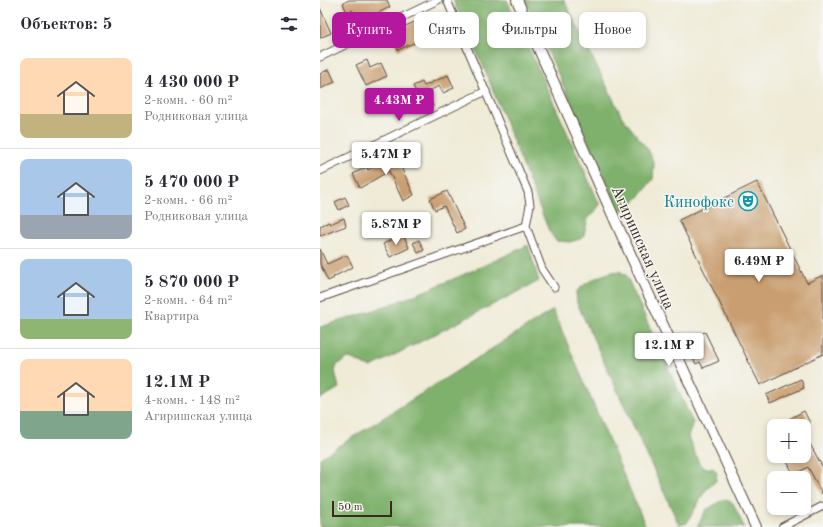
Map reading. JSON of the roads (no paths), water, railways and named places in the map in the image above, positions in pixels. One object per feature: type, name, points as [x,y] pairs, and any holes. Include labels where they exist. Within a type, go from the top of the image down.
[{"type":"street","points":[[320,57],[438,0]]},
{"type":"street","points":[[447,0],[528,192],[530,205],[526,226],[542,269],[554,287]]},
{"type":"street","name":"Агиришская улица","points":[[517,0],[632,258],[756,527]]},
{"type":"street","points":[[320,171],[486,91]]},
{"type":"street","points":[[320,298],[526,226]]},
{"type":"street","points":[[782,527],[823,506]]},
{"type":"place","name":"Кинофокс","points":[[748,201]]}]
